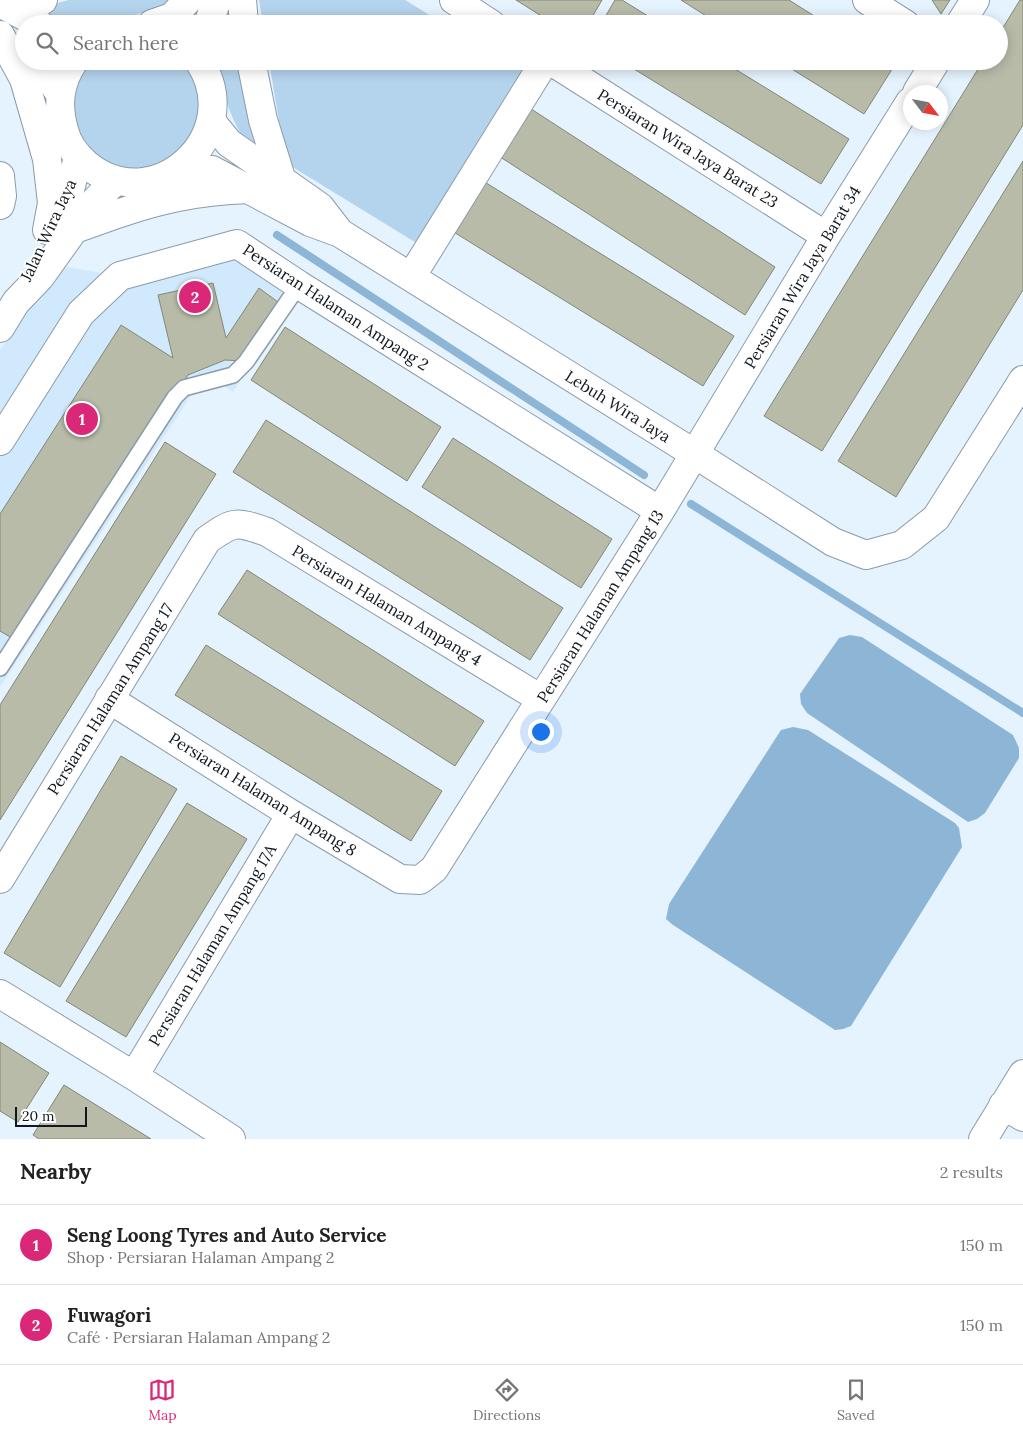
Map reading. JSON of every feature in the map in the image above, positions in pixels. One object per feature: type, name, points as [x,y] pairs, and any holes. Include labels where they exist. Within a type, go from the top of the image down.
[{"type":"street","points":[[4,5],[43,0]]},
{"type":"street","points":[[173,15],[188,0]]},
{"type":"street","points":[[211,15],[217,0]]},
{"type":"street","points":[[242,0],[243,15]]},
{"type":"street","points":[[454,0],[477,15]]},
{"type":"street","points":[[867,0],[891,15]]},
{"type":"street","points":[[966,15],[975,0]]},
{"type":"street","points":[[4,5],[22,15]]},
{"type":"street","points":[[0,34],[15,44]]},
{"type":"street","points":[[0,34],[15,62]]},
{"type":"street","points":[[19,70],[24,79],[47,159],[52,203],[47,230]]},
{"type":"street","points":[[44,70],[60,94]]},
{"type":"street","points":[[67,70],[60,94],[60,116],[66,138],[78,157],[95,171],[116,180],[138,182],[160,178],[180,168],[196,153],[205,138],[211,121],[213,103],[204,70]]},
{"type":"street","points":[[253,70],[263,120],[281,178]]},
{"type":"street","points":[[410,277],[539,70]]},
{"type":"street","name":"Persiaran Wira Jaya Barat 23","points":[[565,70],[826,236]]},
{"type":"street","points":[[921,85],[930,70]]},
{"type":"street","name":"Persiaran Wira Jaya Barat 34","points":[[695,454],[826,236],[903,113]]},
{"type":"street","name":"Lebuh Wira Jaya","points":[[211,121],[229,142],[320,206],[340,233]]},
{"type":"street","name":"Jalan Wira Jaya","points":[[0,328],[16,302],[28,268],[71,186],[78,157]]},
{"type":"street","name":"Lebuh Wira Jaya","points":[[180,168],[212,170],[310,222],[340,233],[695,454],[832,542],[866,555],[902,545],[936,518],[1023,380]]},
{"type":"street","points":[[0,176],[2,196],[0,205]]},
{"type":"street","name":"Jalan Wira Jaya","points":[[16,302],[40,277],[93,203],[116,180]]},
{"type":"street","points":[[75,229],[121,212],[177,197],[220,190],[250,189]]},
{"type":"street","name":"Persiaran Halaman Ampang 2","points":[[0,441],[81,313],[120,276],[237,244],[299,285],[660,511]]},
{"type":"street","name":"Persiaran Halaman Ampang 13","points":[[420,880],[434,869],[695,454]]},
{"type":"street","name":"Persiaran Halaman Ampang 4","points":[[228,526],[244,524],[267,532],[541,699]]},
{"type":"street","name":"Persiaran Halaman Ampang 17","points":[[0,878],[207,540],[228,526]]},
{"type":"street","name":"Persiaran Halaman Ampang 8","points":[[109,699],[291,814],[400,879],[420,880]]},
{"type":"street","name":"Persiaran Halaman Ampang 17A","points":[[134,1076],[291,814]]},
{"type":"street","points":[[0,994],[134,1076],[231,1139]]},
{"type":"street","points":[[983,1139],[1013,1111],[1023,1074]]},
{"type":"lane","points":[[1,664],[175,397],[184,388],[233,375],[246,362],[299,285]]},
{"type":"shaded area","points":[[69,0],[170,0],[161,6],[134,15],[39,15],[31,10]]},
{"type":"shaded area","points":[[259,0],[405,0],[429,15],[262,15]]},
{"type":"shaded area","points":[[83,70],[192,70],[203,100],[188,145],[164,162],[150,166],[128,168],[109,163],[94,152],[82,137],[75,119],[74,99],[78,80]]},
{"type":"shaded area","points":[[219,70],[247,70],[263,156],[245,140],[233,119],[223,90]]},
{"type":"shaded area","points":[[270,70],[520,70],[530,76],[423,247],[286,163]]},
{"type":"shaded area","points":[[237,244],[299,285],[233,392],[205,374],[0,687],[0,350],[61,266],[120,276]]},
{"type":"shaded area","points":[[850,635],[862,637],[1013,735],[1019,748],[1019,758],[985,813],[977,819],[968,822],[807,713],[801,704],[800,694],[839,638]]},
{"type":"shaded area","points":[[793,727],[808,730],[955,823],[959,828],[962,847],[851,1026],[843,1029],[835,1030],[666,919],[669,904],[781,730]]},
{"type":"building","points":[[516,0],[602,0],[593,15],[540,15]]},
{"type":"building","points":[[615,0],[622,0],[646,15],[606,15]]},
{"type":"building","points":[[681,0],[789,0],[813,15],[705,15]]},
{"type":"building","points":[[932,0],[950,0],[941,14]]},
{"type":"building","points":[[1020,0],[1023,0],[1023,125],[822,451],[764,416],[940,130],[948,130],[948,118],[977,70],[1008,70],[1008,19]]},
{"type":"building","points":[[636,70],[737,70],[849,139],[821,184]]},
{"type":"building","points":[[793,70],[892,70],[864,114]]},
{"type":"building","points":[[525,105],[775,267],[745,315],[494,153]]},
{"type":"building","points":[[1023,161],[1023,290],[896,497],[838,461]]},
{"type":"building","points":[[483,181],[734,336],[703,386],[452,231]]},
{"type":"building","points":[[213,283],[226,338],[259,288],[282,305],[244,361],[225,360],[188,375],[12,638],[0,631],[0,514],[121,325],[173,358],[158,295]]},
{"type":"building","points":[[285,327],[441,427],[407,481],[251,380]]},
{"type":"building","points":[[266,420],[563,608],[530,660],[233,472]]},
{"type":"building","points":[[453,438],[612,539],[581,588],[422,487]]},
{"type":"building","points":[[165,442],[216,474],[0,820],[0,705]]},
{"type":"building","points":[[247,570],[484,721],[455,766],[218,614]]},
{"type":"building","points":[[206,645],[442,791],[411,841],[175,695]]},
{"type":"building","points":[[121,756],[177,789],[60,987],[4,953]]},
{"type":"building","points":[[187,803],[247,839],[126,1037],[66,1001]]},
{"type":"building","points":[[0,1042],[49,1073],[18,1122],[0,1111]]},
{"type":"building","points":[[64,1085],[151,1139],[39,1139],[33,1135]]},
{"type":"waterway","points":[[277,235],[644,475]]},
{"type":"waterway","points":[[691,504],[1023,713]]},
{"type":"place","name":"Fuwagori","points":[[195,297]]},
{"type":"place","name":"Seng Loong Tyres and Auto Service","points":[[82,419]]}]
